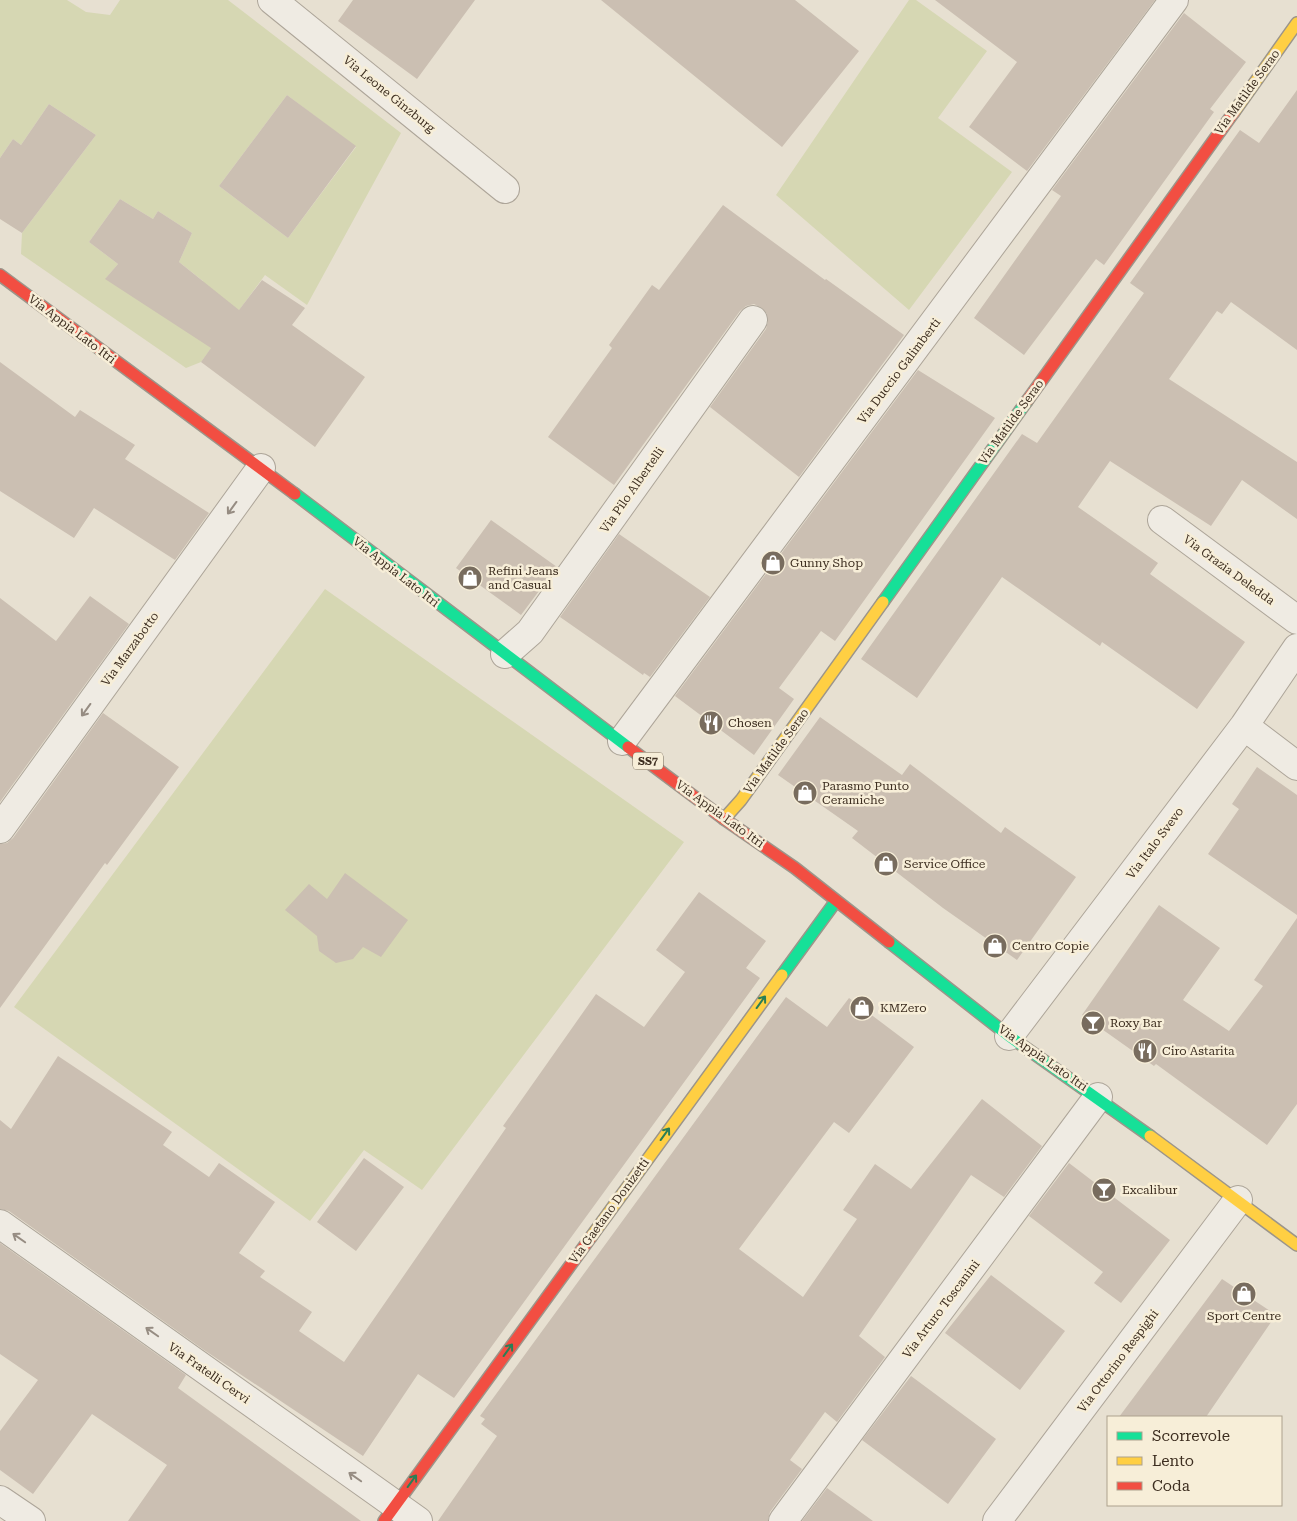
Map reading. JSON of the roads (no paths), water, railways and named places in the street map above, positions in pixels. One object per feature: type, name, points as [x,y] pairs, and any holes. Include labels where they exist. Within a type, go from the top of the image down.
[{"type":"street","name":"Via Leone Ginzburg","points":[[272,0],[505,189]]},
{"type":"street","name":"Via Duccio Galimberti","points":[[622,741],[1174,0]]},
{"type":"street","name":"Via Matilde Serao","points":[[724,819],[741,800],[1297,23]]},
{"type":"street","name":"Via Appia Lato Itri","points":[[0,274],[261,468],[724,819],[795,868],[1010,1036],[1098,1097],[1297,1245]]},
{"type":"street","name":"Via Pilo Albertelli","points":[[505,654],[530,632],[753,320]]},
{"type":"street","name":"Via Marzabotto","points":[[0,829],[261,468]]},
{"type":"street","name":"Via Grazia Deledda","points":[[1162,520],[1297,620]]},
{"type":"street","name":"Via Italo Svevo","points":[[1010,1036],[1244,726],[1297,648]]},
{"type":"street","points":[[1244,726],[1297,766]]},
{"type":"street","name":"Via Gaetano Donizetti","points":[[390,1513],[836,901]]},
{"type":"street","name":"Via Arturo Toscanini","points":[[783,1521],[1098,1097]]},
{"type":"street","name":"Via Ottorino Respighi","points":[[997,1521],[1238,1200]]},
{"type":"street","name":"Via Fratelli Cervi","points":[[0,1224],[390,1513],[418,1521]]},
{"type":"street","points":[[0,1500],[31,1521]]},
{"type":"place","name":"Gunny Shop","points":[[773,563]]},
{"type":"place","name":"Refini Jeans and Casual","points":[[470,578]]},
{"type":"place","name":"Chosen","points":[[711,723]]},
{"type":"place","name":"Parasmo Punto Ceramiche","points":[[805,793]]},
{"type":"place","name":"Service Office","points":[[886,864]]},
{"type":"place","name":"Centro Copie","points":[[995,946]]},
{"type":"place","name":"KMZero","points":[[862,1008]]},
{"type":"place","name":"Roxy Bar","points":[[1093,1023]]},
{"type":"place","name":"Ciro Astarita","points":[[1145,1051]]},
{"type":"place","name":"Excalibur","points":[[1104,1190]]},
{"type":"place","name":"Sport Centre","points":[[1244,1294]]}]
